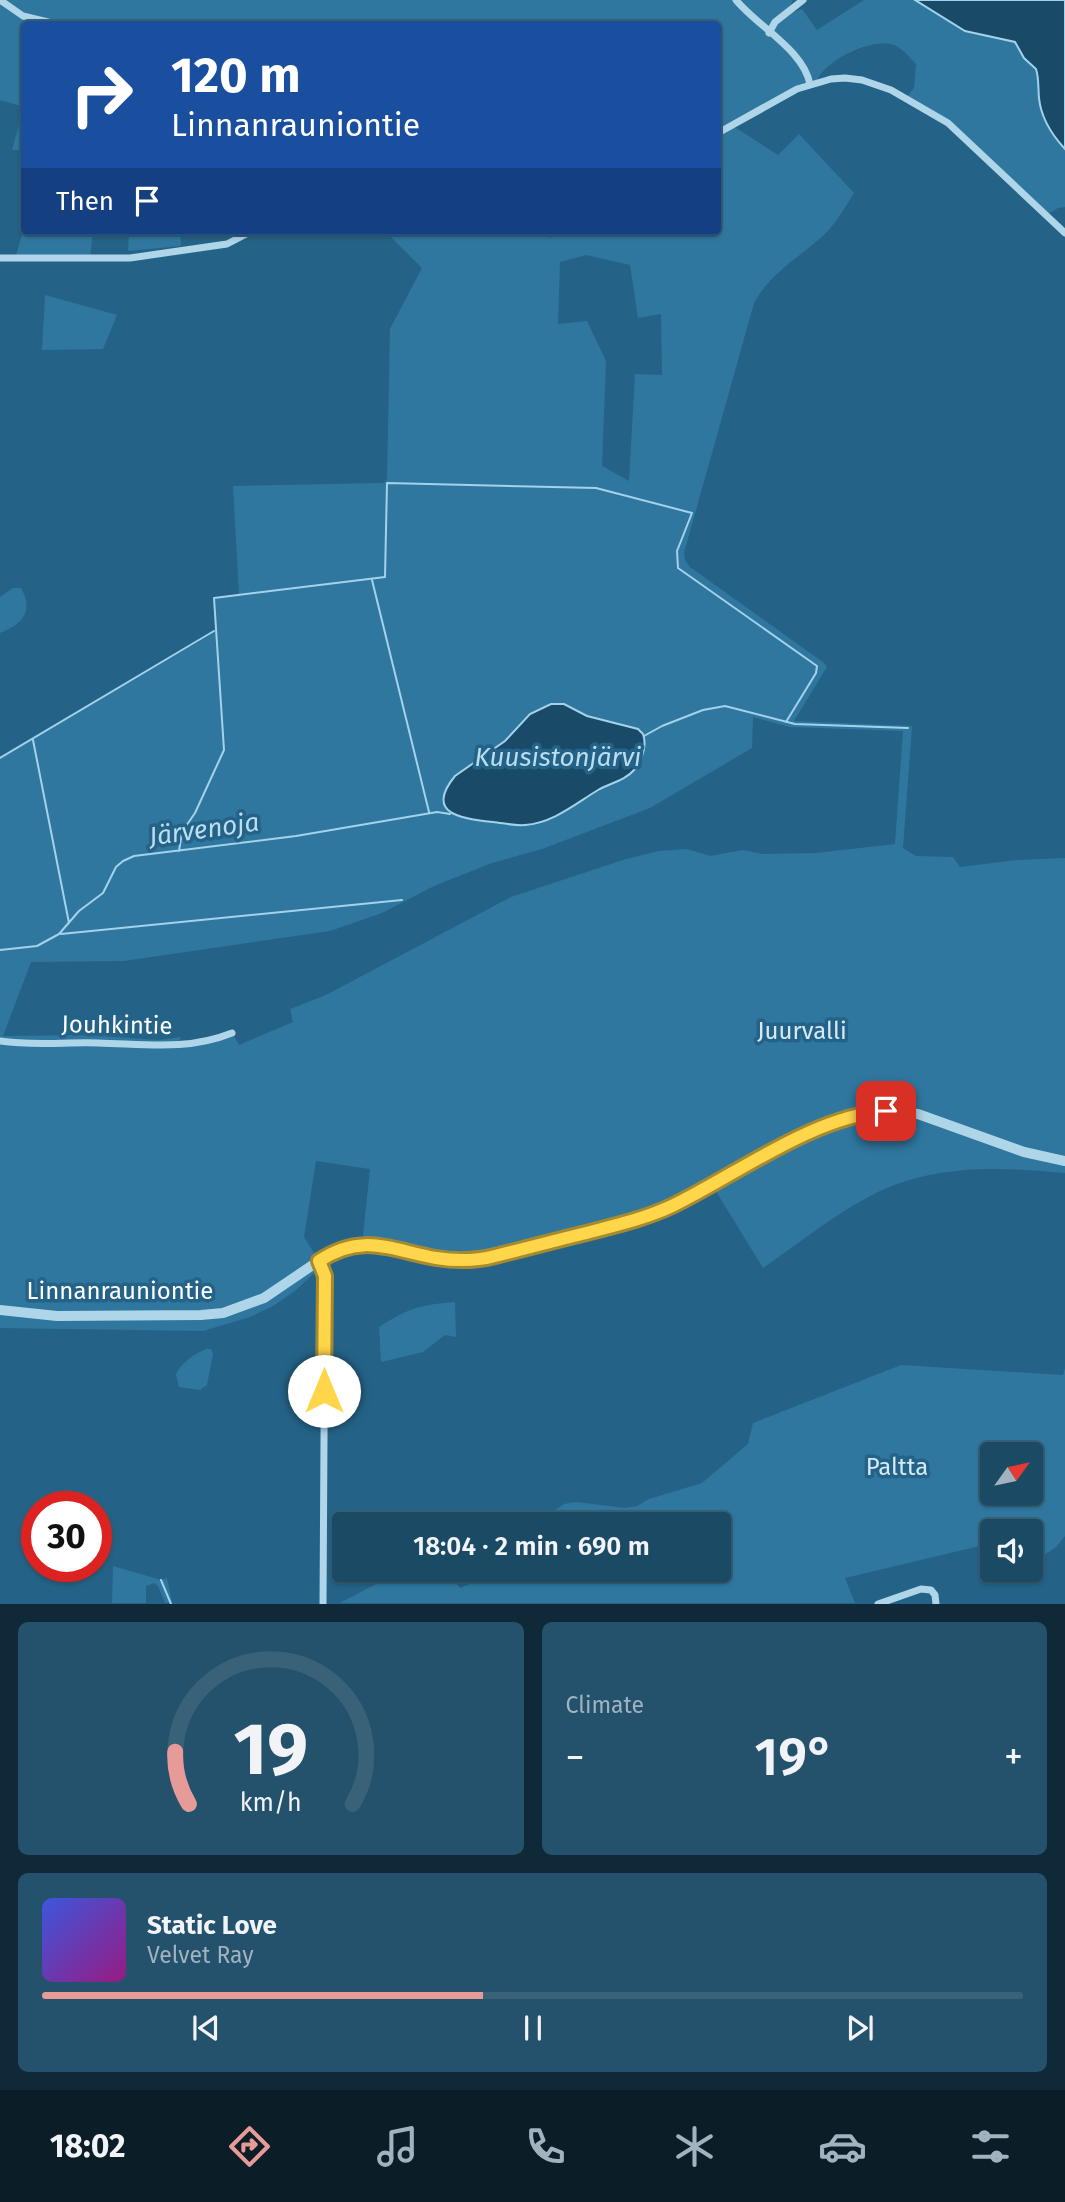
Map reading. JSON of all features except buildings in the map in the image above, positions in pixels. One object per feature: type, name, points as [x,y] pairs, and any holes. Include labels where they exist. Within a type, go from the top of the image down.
[{"type":"street","points":[[0,0],[23,16],[44,21]]},
{"type":"street","points":[[736,0],[801,61],[809,76],[810,85]]},
{"type":"street","points":[[769,33],[775,22],[803,0]]},
{"type":"street","points":[[721,131],[781,96],[810,85],[838,78],[862,80],[891,90],[938,116],[1065,233]]},
{"type":"street","points":[[0,258],[130,258],[228,244],[245,235]]},
{"type":"street","name":"Jouhkintie","points":[[0,1041],[177,1046],[214,1040],[232,1033]]},
{"type":"street","name":"Linnanrauniontie","points":[[0,1310],[84,1316],[223,1313],[264,1298],[336,1251],[369,1244],[386,1245],[435,1258],[491,1257],[611,1226],[673,1206],[822,1126],[870,1112],[901,1111],[918,1114],[1024,1152],[1065,1160]]},
{"type":"street","points":[[319,1261],[325,1276],[323,1604]]},
{"type":"street","points":[[878,1604],[922,1589],[931,1590],[936,1604]]},
{"type":"green space","name":"Juurvalli","points":[[0,0],[793,0],[785,15],[802,9],[817,30],[864,0],[947,0],[1015,42],[1024,58],[1065,101],[1065,207],[1046,215],[958,132],[906,98],[914,88],[916,64],[894,45],[870,45],[847,54],[827,67],[816,83],[733,126],[778,155],[799,134],[854,193],[829,229],[777,274],[754,303],[684,553],[690,567],[827,667],[794,721],[912,726],[903,848],[916,856],[953,857],[960,867],[1017,860],[1065,858],[1065,1173],[1018,1169],[971,1170],[902,1182],[849,1208],[763,1268],[712,1185],[611,1226],[456,1261],[456,1268],[430,1265],[434,1258],[362,1245],[370,1169],[316,1161],[304,1237],[319,1261],[355,1246],[354,1252],[333,1261],[325,1276],[322,1266],[295,1291],[273,1306],[250,1317],[203,1331],[0,1328],[0,758],[215,630],[214,598],[239,594],[233,486],[383,483],[387,480],[390,329],[422,268],[389,235],[547,235],[549,238],[559,235],[721,235],[721,21],[21,21],[21,106],[0,100]],"holes":[[[586,255],[630,265],[638,318],[661,314],[662,375],[635,374],[629,481],[602,466],[606,361],[587,321],[558,324],[560,262]],[[753,717],[790,727],[903,731],[895,844],[816,853],[762,854],[743,850],[710,856],[687,849],[659,851],[626,859],[511,897],[326,995],[290,1009],[293,1022],[239,1045],[232,1033],[177,1045],[181,1037],[159,1040],[88,1035],[3,1036],[31,962],[124,961],[330,931],[382,913],[434,886],[492,863],[542,849],[650,808],[752,748]]]},
{"type":"green space","points":[[21,118],[21,150],[12,150]]},
{"type":"green space","points":[[22,235],[93,235],[90,258],[15,258]]},
{"type":"green space","points":[[129,235],[180,235],[181,246],[128,251]]},
{"type":"green space","points":[[45,295],[117,315],[103,349],[42,350]]},
{"type":"green space","points":[[13,588],[21,588],[25,596],[26,610],[20,621],[0,633],[0,597]]},
{"type":"green space","points":[[455,1302],[456,1337],[445,1335],[423,1352],[381,1362],[379,1327],[415,1308]]},
{"type":"green space","points":[[206,1349],[211,1349],[213,1354],[207,1385],[200,1390],[179,1387],[176,1374],[179,1369]]},
{"type":"green space","name":"Paltta","points":[[901,1365],[1063,1375],[1065,1368],[1065,1536],[1056,1547],[1043,1556],[1043,1519],[980,1519],[980,1546],[845,1578],[855,1603],[340,1603],[380,1582],[456,1582],[460,1588],[475,1582],[731,1582],[731,1512],[553,1512],[564,1504],[576,1502],[625,1508],[637,1506],[649,1499],[702,1483],[748,1444],[753,1423]]},
{"type":"green space","points":[[113,1566],[161,1580],[167,1578],[172,1603],[165,1603],[154,1583],[146,1586],[146,1603],[112,1603]]},
{"type":"water","points":[[915,0],[1065,0],[1065,149],[1042,112],[1036,69],[1024,58],[1015,42],[965,31]]},
{"type":"water","name":"Kuusistonjärvi","points":[[551,704],[564,704],[587,716],[638,729],[643,734],[644,748],[635,769],[545,821],[517,825],[470,819],[451,812],[445,806],[444,799],[446,789],[455,776],[505,741],[530,714]]},
{"type":"waterway","points":[[179,851],[182,832],[195,813],[224,750],[214,598],[385,577],[387,483],[596,488],[692,513],[677,551],[678,568],[817,666],[816,673],[786,722]]},
{"type":"waterway","points":[[372,580],[429,812]]},
{"type":"waterway","points":[[0,758],[214,631]]},
{"type":"waterway","points":[[644,736],[703,710],[725,706],[795,724],[908,728]]},
{"type":"waterway","points":[[33,740],[69,923]]},
{"type":"waterway","name":"Järvenoja","points":[[0,950],[37,946],[59,934],[79,911],[103,893],[116,867],[134,856],[296,836],[437,812],[450,814]]},
{"type":"waterway","points":[[61,934],[402,900]]},
{"type":"waterway","points":[[161,1580],[171,1604]]},
{"type":"route","points":[[324,1391],[325,1276],[319,1261],[336,1251],[355,1245],[386,1245],[435,1258],[456,1260],[491,1257],[515,1251],[611,1226],[673,1206],[822,1126],[854,1114],[886,1111]]}]
